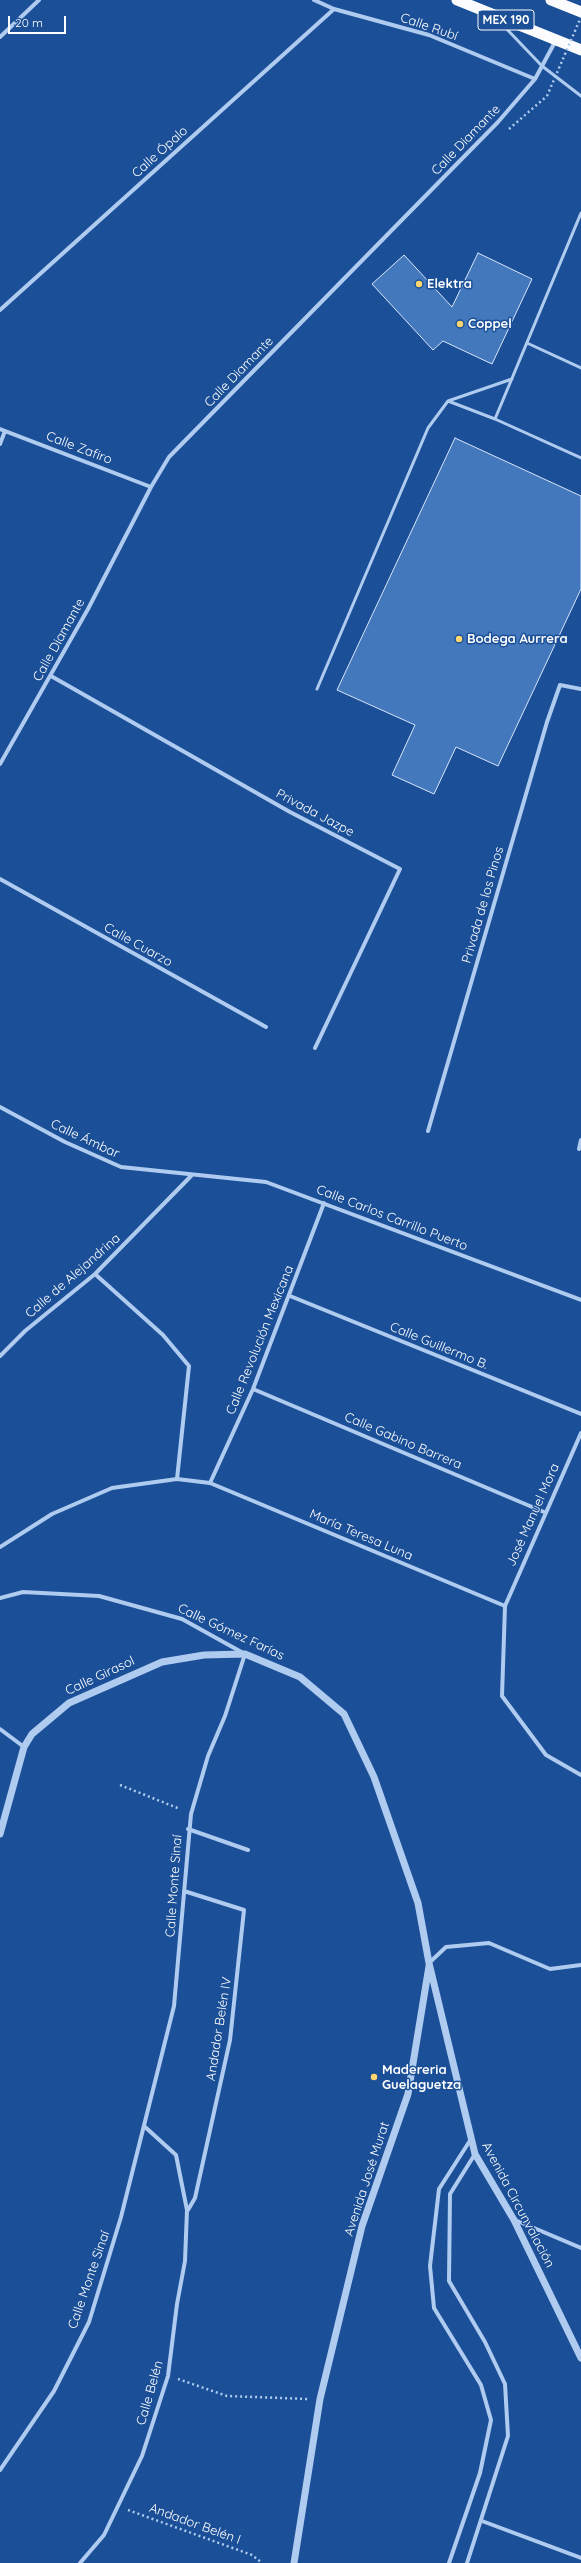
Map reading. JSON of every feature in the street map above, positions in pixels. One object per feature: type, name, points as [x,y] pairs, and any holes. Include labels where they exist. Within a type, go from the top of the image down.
[{"type":"highway","name":"MEX 190","points":[[457,0],[581,50]]},
{"type":"highway","points":[[551,0],[581,12]]},
{"type":"street","points":[[0,37],[39,0]]},
{"type":"street","name":"Calle Rubí","points":[[314,0],[334,10],[429,35],[535,79]]},
{"type":"street","name":"Calle Ópalo","points":[[0,310],[334,10]]},
{"type":"street","name":"Calle Diamante","points":[[0,764],[88,609],[151,487],[169,457],[498,122],[535,79],[556,39]]},
{"type":"street","name":"Calle Zafiro","points":[[0,428],[151,487]]},
{"type":"street","points":[[0,444],[5,431]]},
{"type":"street","name":"Privada Jazpe","points":[[51,676],[290,812],[400,869],[315,1048]]},
{"type":"street","name":"Privada de los Pinos","points":[[428,1131],[547,722],[560,685],[581,689]]},
{"type":"street","name":"Calle Cuarzo","points":[[0,880],[266,1027]]},
{"type":"street","name":"Calle Ámbar","points":[[0,1107],[65,1142],[121,1167],[191,1176]]},
{"type":"street","points":[[579,1149],[581,1140]]},
{"type":"street","name":"Calle Carlos Carrillo Puerto","points":[[191,1176],[266,1182],[581,1300]]},
{"type":"street","name":"Calle de Alejandrina","points":[[0,1356],[25,1331],[95,1274],[191,1176]]},
{"type":"street","name":"Calle Revolución Mexicana","points":[[210,1483],[253,1388],[290,1296],[324,1203]]},
{"type":"street","points":[[95,1274],[163,1335],[189,1366],[177,1479]]},
{"type":"street","name":"Calle Guillermo B.","points":[[290,1296],[581,1414]]},
{"type":"street","name":"Calle Gabino Barrera","points":[[253,1388],[544,1512]]},
{"type":"street","name":"José Manuel Mora","points":[[505,1606],[544,1512],[581,1432]]},
{"type":"street","name":"María Teresa Luna","points":[[0,1548],[52,1514],[112,1488],[177,1479],[210,1483],[505,1606]]},
{"type":"street","name":"Calle Gómez Farías","points":[[0,1598],[23,1592],[99,1596],[182,1619],[245,1654],[300,1677],[344,1714],[374,1777],[415,1895],[429,1962]]},
{"type":"street","points":[[505,1606],[502,1696],[546,1755],[581,1775]]},
{"type":"street","name":"Calle Girasol","points":[[0,1834],[24,1747],[32,1734],[69,1703],[162,1662],[204,1655],[245,1654]]},
{"type":"street","name":"Calle Monte Sinaí","points":[[0,2470],[54,2391],[88,2322],[121,2217],[174,2006],[188,1830],[191,1814],[208,1756],[225,1716],[245,1654]]},
{"type":"street","points":[[0,1730],[24,1747]]},
{"type":"street","points":[[188,1830],[248,1850]]},
{"type":"street","name":"Andador Belén IV","points":[[184,1891],[244,1910],[230,2040],[195,2198],[187,2210]]},
{"type":"street","points":[[429,1962],[446,1947],[489,1943],[550,1969],[581,1965]]},
{"type":"street","name":"Avenida Circunvalación","points":[[429,1962],[475,2154],[514,2220],[581,2358]]},
{"type":"street","name":"Avenida José Murat","points":[[295,2561],[320,2399],[362,2226],[408,2094],[429,1962]]},
{"type":"street","points":[[144,2126],[176,2155],[187,2210]]},
{"type":"street","points":[[449,2563],[480,2473],[491,2420],[481,2385],[434,2308],[430,2266],[439,2189],[471,2138]]},
{"type":"street","points":[[467,2563],[482,2521],[508,2436],[505,2384],[485,2342],[449,2281],[450,2194],[475,2154]]},
{"type":"street","name":"Calle Belén","points":[[80,2563],[104,2535],[120,2507],[142,2456],[168,2376],[177,2304],[186,2261],[187,2210]]},
{"type":"street","points":[[514,2220],[581,2248]]},
{"type":"street","points":[[482,2521],[581,2558]]},
{"type":"lane","points":[[494,15],[542,66],[581,96]]},
{"type":"lane","points":[[495,419],[581,213]]},
{"type":"lane","points":[[527,343],[581,368]]},
{"type":"lane","points":[[317,689],[428,428],[448,401],[512,379]]},
{"type":"lane","points":[[448,401],[542,439],[581,459]]},
{"type":"path","points":[[505,133],[548,96],[581,17]]},
{"type":"path","points":[[120,1785],[191,1814]]},
{"type":"path","points":[[168,2376],[227,2396],[320,2399]]},
{"type":"path","name":"Andador Belén I","points":[[120,2507],[252,2555],[262,2563]]},
{"type":"building","name":"Coppel","points":[[478,253],[532,279],[492,364],[443,341],[433,350],[372,284],[404,255],[452,307]]},
{"type":"building","name":"Bodega Aurrera","points":[[455,438],[581,496],[581,589],[498,766],[456,747],[434,794],[392,775],[415,725],[337,690]]},
{"type":"place","name":"Elektra","points":[[419,284]]},
{"type":"place","name":"Coppel","points":[[460,324]]},
{"type":"place","name":"Bodega Aurrera","points":[[459,639]]},
{"type":"place","name":"Madereria Guelaguetza","points":[[374,2077]]}]
